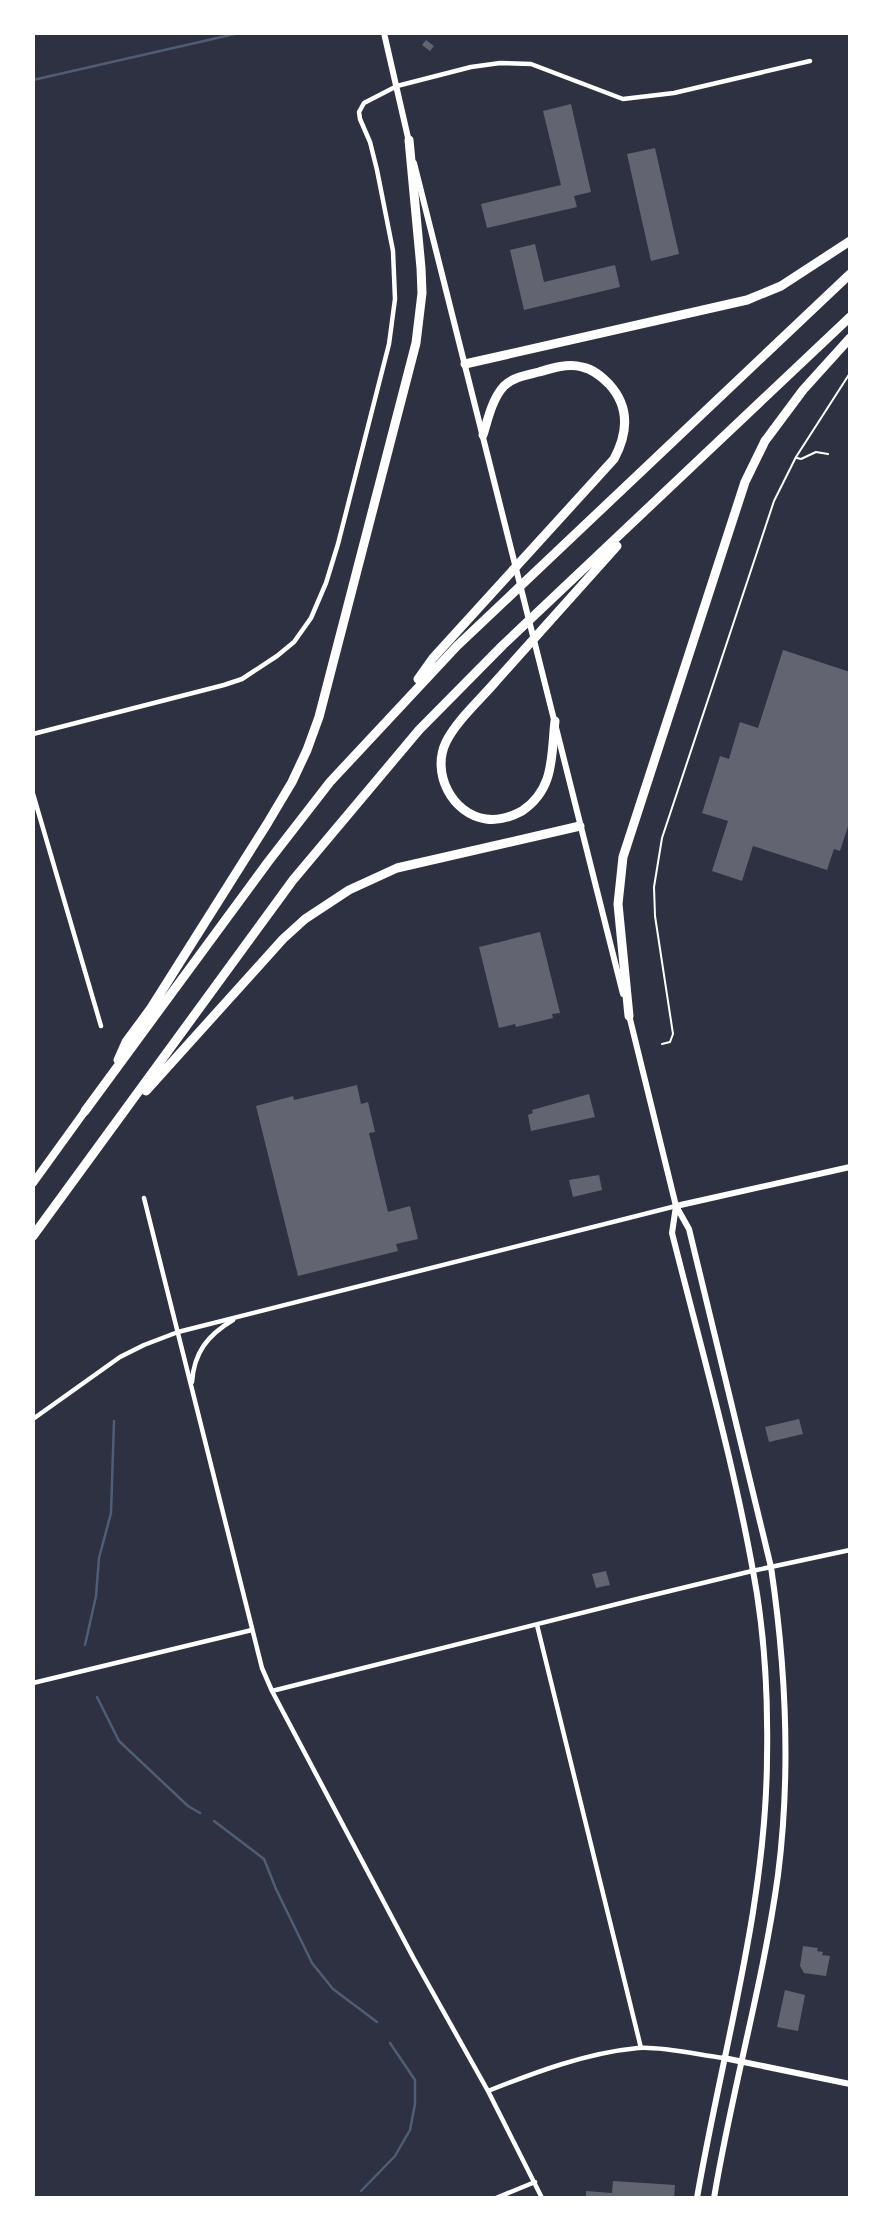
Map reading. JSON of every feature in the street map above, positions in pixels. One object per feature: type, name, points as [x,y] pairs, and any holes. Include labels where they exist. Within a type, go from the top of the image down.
[{"type":"highway","points":[[108,1079],[126,1042],[151,1008],[292,782],[319,717],[416,343],[422,293],[409,140]]},
{"type":"highway","points":[[465,364],[747,300],[781,286],[850,241]]},
{"type":"highway","points":[[33,1183],[276,852],[330,782],[398,706],[457,646],[850,274]]},
{"type":"highway","points":[[33,1236],[293,880],[419,730],[503,645],[850,317]]},
{"type":"highway","points":[[629,1017],[618,904],[623,857],[745,482],[765,441],[803,390],[850,338]]},
{"type":"highway","points":[[398,706],[433,657],[614,459],[622,443],[626,424],[623,405],[616,392],[600,375],[581,366],[561,366],[519,377],[505,384],[495,399],[483,435]]},
{"type":"highway","points":[[555,721],[548,782],[541,795],[529,806],[501,819],[486,819],[462,809],[450,797],[441,767],[446,741],[658,499]]},
{"type":"highway","points":[[115,1126],[283,939],[326,904],[397,868],[580,826]]},
{"type":"main road","points":[[384,33],[580,826],[676,1206],[689,1229],[771,1567],[783,1683],[785,1755],[778,1872],[768,1935],[714,2198]]},
{"type":"main road","points":[[676,1206],[850,1167]]},
{"type":"main road","points":[[676,1206],[672,1233],[734,1482],[757,1597],[765,1688],[767,1759],[764,1823],[750,1934],[697,2198]]},
{"type":"main road","points":[[724,2058],[850,2084]]},
{"type":"street","points":[[33,734],[243,678],[294,642],[311,618],[338,544],[389,344],[395,299],[393,251],[383,198],[370,142],[359,113],[365,103],[397,86],[471,67],[513,61],[556,72],[594,90],[622,99],[646,98],[810,61]]},
{"type":"street","points":[[33,793],[101,1026]]},
{"type":"street","points":[[144,1198],[262,1668],[414,1959],[488,2091],[542,2198]]},
{"type":"street","points":[[33,1419],[120,1357],[178,1332],[676,1206]]},
{"type":"street","points":[[192,1386],[193,1368],[201,1349],[215,1332],[238,1317]]},
{"type":"street","points":[[272,1691],[752,1571],[850,1550]]},
{"type":"street","points":[[537,1625],[641,2048]]},
{"type":"street","points":[[33,1683],[252,1630]]},
{"type":"street","points":[[488,2091],[543,2069],[596,2055],[641,2048],[724,2058]]},
{"type":"street","points":[[496,2198],[535,2182]]},
{"type":"path","points":[[662,1044],[670,1042],[673,1034],[655,916],[654,887],[662,838],[774,501],[796,457],[850,373]]},
{"type":"path","points":[[796,457],[801,460],[816,452],[828,454]]},
{"type":"building","points":[[426,40],[434,46],[430,51],[422,45]]},
{"type":"building","points":[[571,104],[591,192],[574,196],[577,207],[487,228],[481,204],[561,185],[543,111]]},
{"type":"building","points":[[655,148],[679,254],[651,261],[627,154]]},
{"type":"building","points":[[535,244],[544,282],[615,265],[620,287],[524,310],[510,250]]},
{"type":"building","points":[[783,650],[850,672],[850,820],[840,851],[834,849],[827,870],[753,846],[742,881],[712,871],[728,821],[702,813],[720,756],[729,759],[740,722],[758,728]]},
{"type":"building","points":[[540,932],[560,1013],[552,1014],[553,1018],[516,1027],[515,1024],[499,1028],[479,947]]},
{"type":"building","points":[[357,1085],[361,1104],[368,1102],[375,1132],[369,1133],[388,1212],[410,1206],[418,1239],[396,1244],[398,1251],[298,1276],[256,1106],[293,1096],[294,1100]]},
{"type":"building","points":[[589,1094],[595,1117],[531,1131],[528,1115],[533,1113],[532,1110]]},
{"type":"building","points":[[599,1175],[602,1190],[573,1197],[569,1180]]},
{"type":"building","points":[[799,1419],[803,1434],[769,1442],[765,1427]]},
{"type":"building","points":[[606,1571],[610,1585],[596,1588],[592,1574]]},
{"type":"building","points":[[803,1946],[818,1948],[817,1951],[823,1952],[822,1955],[830,1956],[826,1976],[804,1973],[800,1966]]},
{"type":"building","points":[[785,1990],[805,1995],[798,2031],[777,2027]]},
{"type":"building","points":[[613,2181],[675,2185],[674,2198],[586,2198],[586,2191],[612,2193]]},
{"type":"waterway","points":[[33,80],[239,33]]},
{"type":"waterway","points":[[85,1645],[96,1596],[99,1558],[111,1513],[114,1421]]},
{"type":"waterway","points":[[97,1697],[119,1741],[188,1806],[200,1813]]},
{"type":"waterway","points":[[214,1821],[264,1859],[312,1963],[333,1989],[377,2022]]},
{"type":"waterway","points":[[361,2191],[395,2156],[410,2130],[415,2104],[415,2080],[390,2043]]}]
